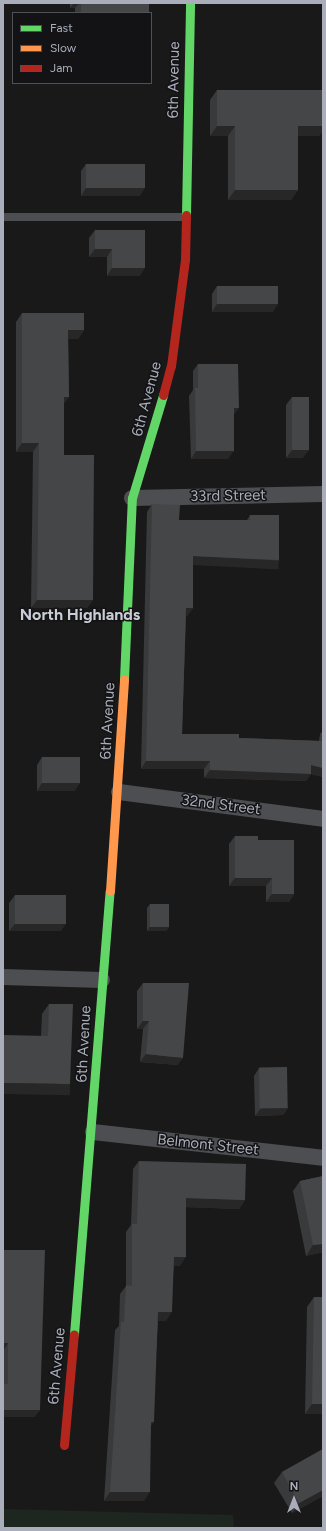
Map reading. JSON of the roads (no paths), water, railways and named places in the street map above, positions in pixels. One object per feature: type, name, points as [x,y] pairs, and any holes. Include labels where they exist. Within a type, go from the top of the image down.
[{"type":"street","name":"6th Avenue","points":[[64,1445],[93,1132],[102,980],[119,792],[132,498],[171,366],[185,260],[190,3]]},
{"type":"street","name":"33rd Street","points":[[132,498],[323,494]]},
{"type":"street","name":"32nd Street","points":[[119,792],[323,819]]},
{"type":"street","points":[[3,977],[102,980]]},
{"type":"street","name":"Belmont Street","points":[[93,1132],[323,1158]]},
{"type":"lane","points":[[3,217],[186,217]]},
{"type":"district","name":"North Highlands","points":[[80,615]]}]
